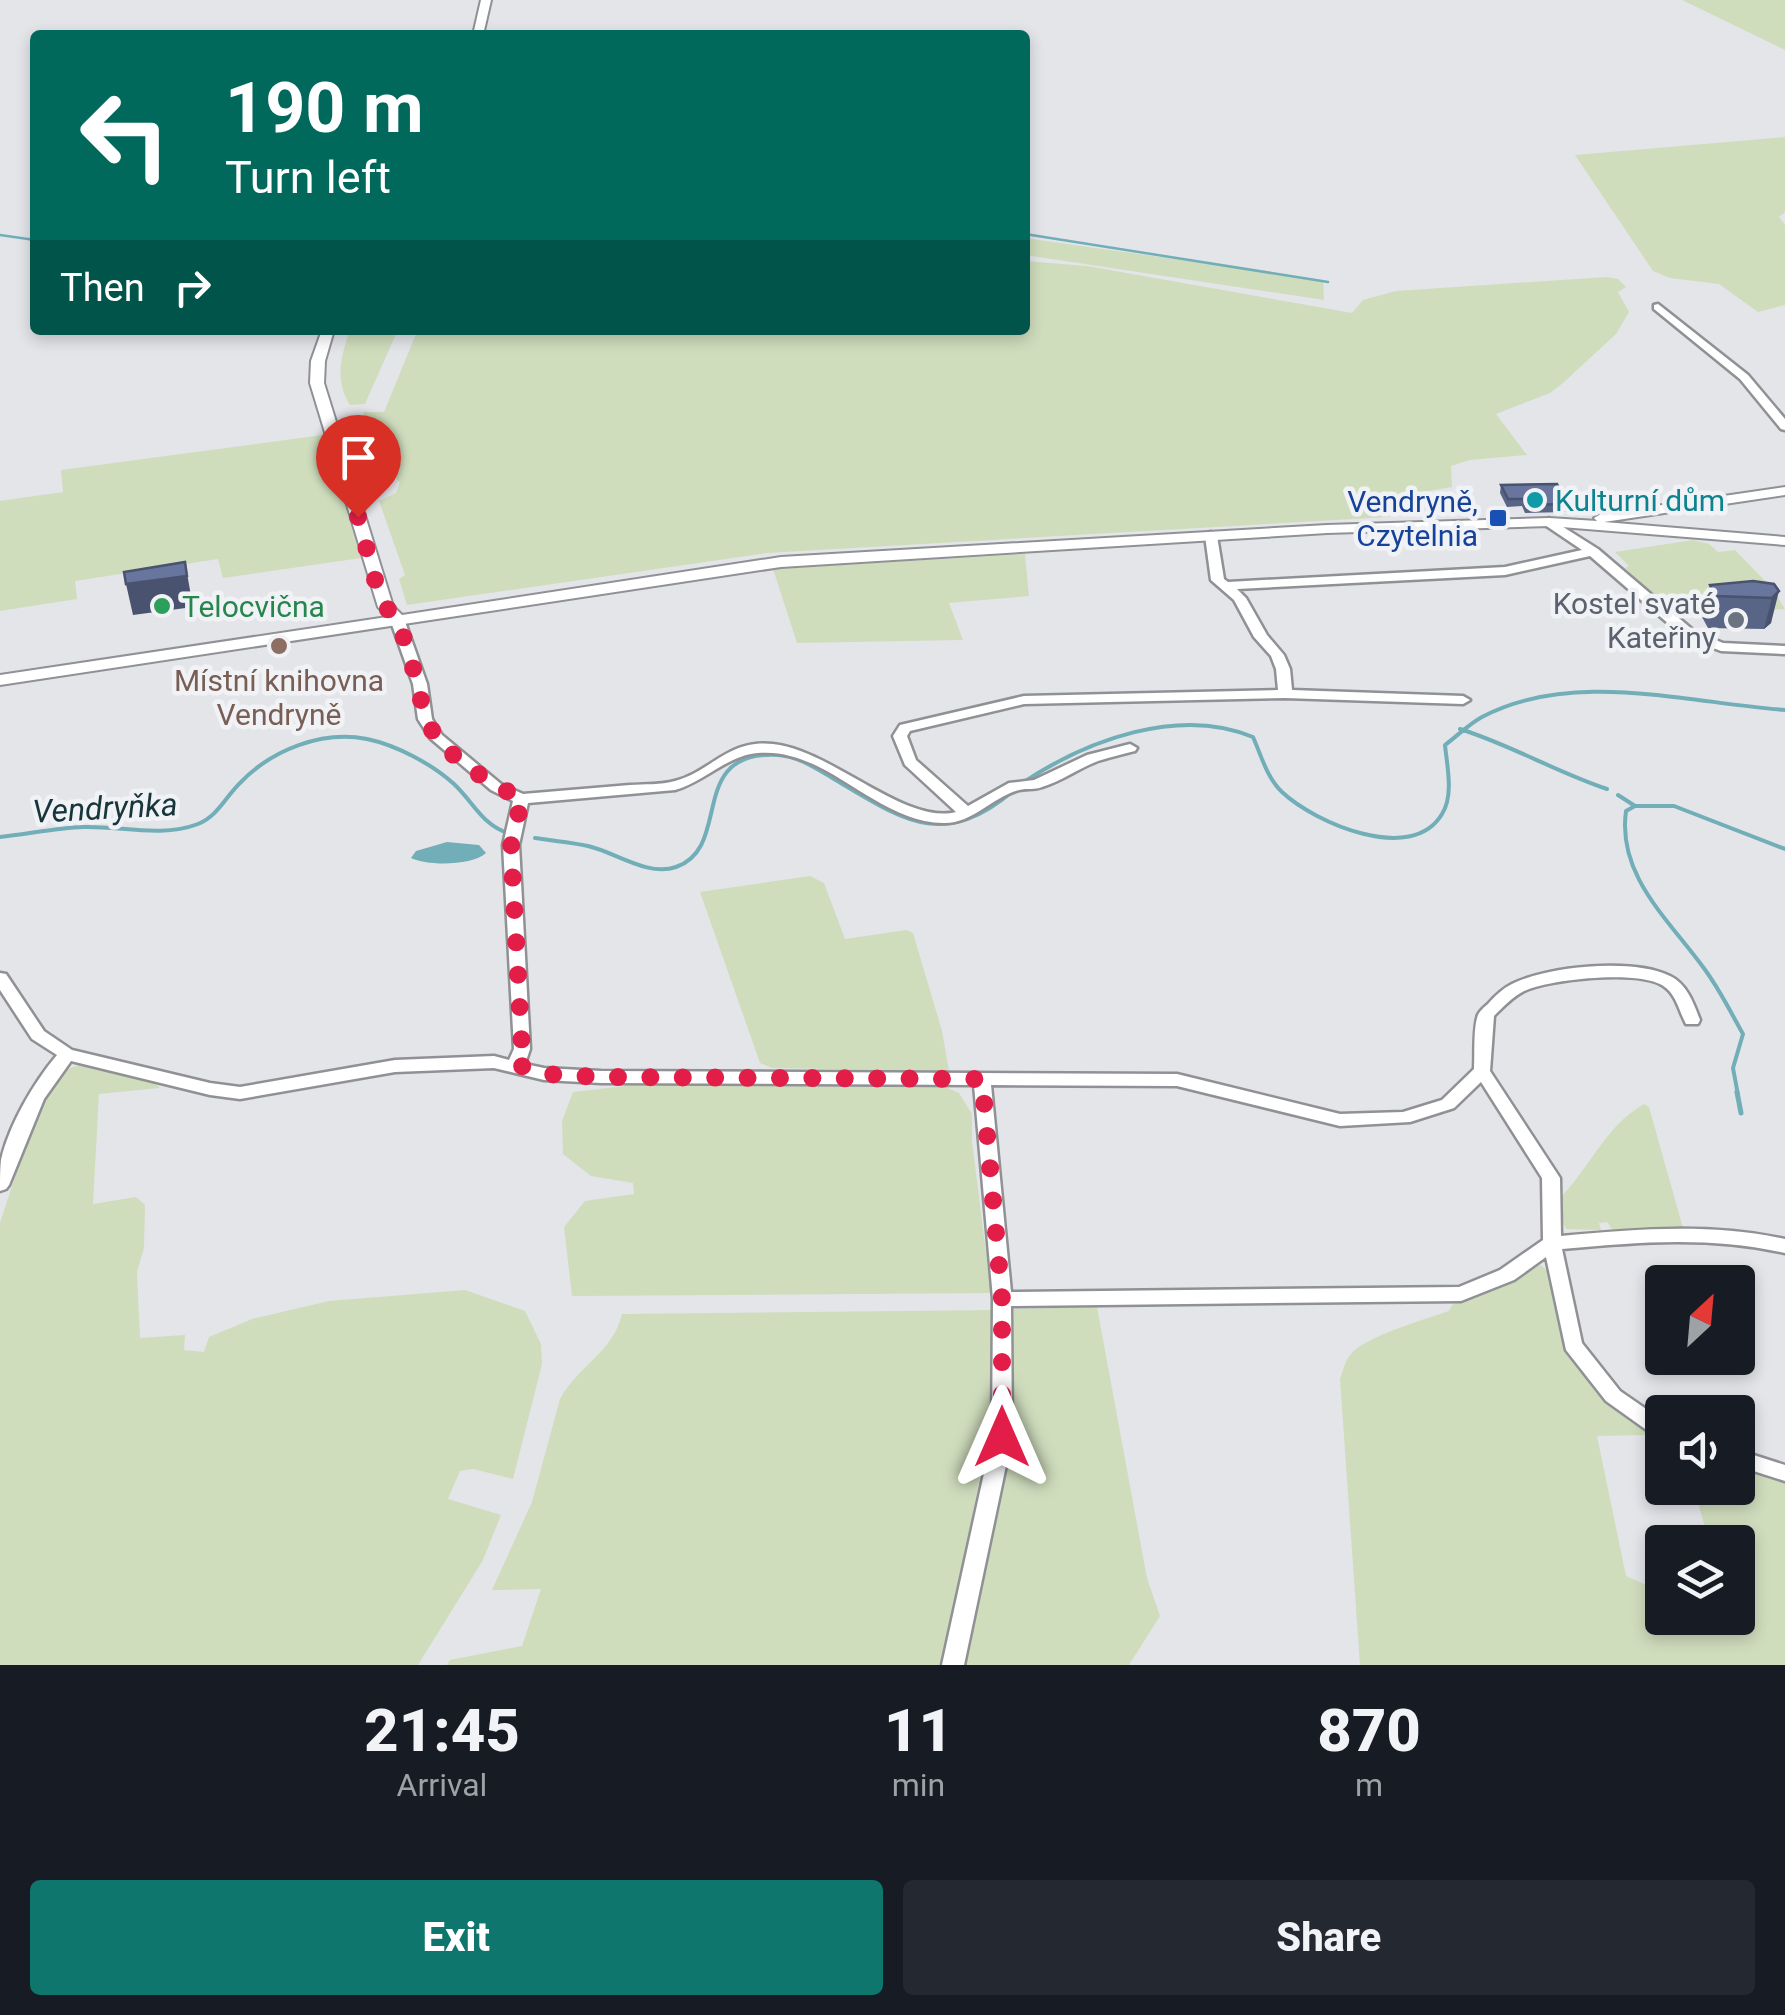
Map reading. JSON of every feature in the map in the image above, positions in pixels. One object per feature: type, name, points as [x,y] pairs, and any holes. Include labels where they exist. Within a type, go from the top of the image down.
[{"type":"street","points":[[479,30],[486,0]]},
{"type":"street","points":[[1658,308],[1744,378],[1785,426]]},
{"type":"street","points":[[326,335],[318,361],[320,396],[386,607],[396,618],[420,684],[426,720],[438,738],[496,787],[522,799],[675,786],[691,782],[723,756],[776,748],[814,757],[909,812],[938,818],[965,814],[1014,786],[1032,784],[1092,758],[1130,748]]},
{"type":"street","points":[[1581,522],[1785,491]]},
{"type":"street","points":[[0,680],[781,562],[1212,536],[1549,522],[1785,541]]},
{"type":"street","points":[[1549,522],[1594,552],[1677,625],[1703,642],[1744,650],[1785,650]]},
{"type":"street","points":[[1212,536],[1218,580],[1228,586],[1261,637],[1278,655],[1284,669],[1285,694]]},
{"type":"street","points":[[1228,586],[1505,571],[1594,552]]},
{"type":"street","points":[[965,814],[960,805],[910,762],[901,731],[1024,700],[1197,693],[1463,700]]},
{"type":"street","points":[[516,1064],[522,1049],[511,846],[522,799]]},
{"type":"street","points":[[1645,1418],[1613,1396],[1573,1345],[1552,1243],[1552,1178],[1482,1071],[1486,1015],[1524,984],[1578,975],[1647,974],[1674,987],[1692,1020]]},
{"type":"street","points":[[0,978],[38,1034],[66,1054],[240,1093],[395,1066],[516,1064],[544,1074],[601,1077],[1176,1080],[1340,1120],[1404,1118],[1448,1104],[1482,1071]]},
{"type":"street","points":[[0,1186],[34,1097],[66,1054]]},
{"type":"street","points":[[953,1665],[1002,1437],[1002,1299],[982,1079]]},
{"type":"street","points":[[1002,1299],[1462,1294],[1507,1275],[1552,1243],[1669,1232],[1742,1234],[1785,1246]]},
{"type":"street","points":[[1755,1463],[1785,1473]]},
{"type":"green space","points":[[1682,0],[1785,0],[1785,50]]},
{"type":"green space","points":[[1785,137],[1785,212],[1779,217],[1785,225],[1785,305],[1758,312],[1719,284],[1670,278],[1653,271],[1575,155]]},
{"type":"green space","points":[[1030,239],[1323,280],[1324,300],[1030,256]]},
{"type":"green space","points":[[1030,261],[1087,266],[1352,313],[1363,300],[1396,291],[1607,277],[1618,279],[1626,287],[1618,292],[1629,312],[1616,334],[1550,393],[1496,414],[1527,455],[1470,460],[1451,466],[1452,487],[1417,493],[1388,517],[767,553],[407,605],[399,579],[405,575],[379,501],[396,493],[400,482],[394,477],[370,473],[353,425],[367,425],[363,412],[384,412],[416,335],[1030,335]]},
{"type":"green space","points":[[349,335],[396,335],[365,404],[350,405],[345,396],[342,359]]},
{"type":"green space","points":[[323,435],[361,558],[223,578],[218,559],[75,581],[77,599],[0,611],[0,501],[63,492],[61,470]]},
{"type":"green space","points":[[1693,540],[1709,544],[1718,552],[1735,550],[1772,588],[1785,609],[1677,616],[1625,568],[1629,566],[1615,552]]},
{"type":"green space","points":[[1025,554],[1029,596],[949,603],[963,640],[797,643],[773,569]]},
{"type":"green space","points":[[810,876],[824,883],[845,939],[906,930],[913,933],[942,1031],[949,1071],[772,1068],[760,1063],[700,892]]},
{"type":"green space","points":[[80,1065],[154,1082],[160,1088],[99,1094],[93,1204],[136,1197],[145,1205],[144,1248],[137,1272],[140,1338],[185,1335],[184,1350],[204,1352],[209,1337],[252,1319],[329,1301],[465,1290],[525,1311],[541,1344],[542,1364],[513,1479],[473,1469],[460,1471],[448,1499],[501,1515],[483,1560],[418,1665],[0,1665],[0,1223],[31,1128],[54,1082],[61,1071]]},
{"type":"green space","points":[[812,1082],[943,1086],[959,1093],[972,1114],[991,1293],[572,1296],[564,1227],[585,1201],[634,1194],[633,1183],[591,1176],[563,1154],[562,1121],[573,1092],[625,1086]]},
{"type":"green space","points":[[1644,1104],[1649,1107],[1683,1228],[1612,1229],[1607,1222],[1599,1223],[1601,1230],[1566,1229],[1562,1196],[1609,1135]]},
{"type":"green space","points":[[1540,1265],[1548,1272],[1558,1294],[1568,1344],[1577,1366],[1644,1429],[1645,1435],[1597,1436],[1626,1576],[1645,1584],[1645,1635],[1755,1635],[1755,1525],[1704,1525],[1699,1505],[1755,1505],[1755,1469],[1785,1478],[1785,1665],[1360,1665],[1340,1379],[1347,1360],[1368,1342],[1508,1283]]},
{"type":"green space","points":[[1097,1307],[1147,1578],[1160,1616],[1129,1665],[960,1665],[1009,1422],[1014,1309]]},
{"type":"green space","points":[[994,1310],[993,1411],[943,1665],[447,1665],[450,1660],[522,1646],[541,1589],[492,1590],[532,1502],[560,1399],[611,1339],[622,1314]]},
{"type":"water","points":[[447,842],[479,845],[486,853],[449,863],[411,858],[416,851]]},
{"type":"building","points":[[1557,484],[1567,504],[1527,505],[1523,499],[1508,499],[1501,485]]},
{"type":"building","points":[[185,562],[187,576],[126,584],[124,572]]},
{"type":"building","points":[[1753,581],[1774,584],[1779,591],[1772,598],[1715,596],[1710,585]]},
{"type":"waterway","points":[[0,235],[30,239]]},
{"type":"waterway","points":[[1030,235],[1328,282]]},
{"type":"waterway","name":"Vendryňka","points":[[1464,730],[1482,717],[1517,703],[1592,692],[1670,696],[1785,710]]},
{"type":"waterway","name":"Vendryňka","points":[[1024,782],[1076,753],[1134,732],[1195,725],[1224,728],[1253,737],[1277,786],[1317,816],[1363,834],[1409,836],[1428,829],[1442,814],[1449,780],[1445,745],[1464,730]]},
{"type":"waterway","points":[[1464,730],[1607,789]]},
{"type":"waterway","name":"Vendryňka","points":[[0,837],[84,827],[155,831],[198,824],[267,761],[299,745],[333,737],[367,739],[424,763],[454,784],[486,819],[510,834]]},
{"type":"waterway","name":"Vendryňka","points":[[535,838],[588,846],[654,869],[676,867],[693,856],[703,840],[720,783],[731,768],[749,758],[778,755],[800,760],[881,806],[923,822],[965,820],[1013,791]]},
{"type":"waterway","points":[[1618,795],[1635,806]]},
{"type":"waterway","points":[[1635,806],[1674,806],[1785,849]]},
{"type":"waterway","points":[[1635,806],[1626,811],[1625,834],[1637,876],[1709,975],[1743,1034],[1733,1068],[1738,1095]]},
{"type":"waterway","points":[[1737,1092],[1741,1113]]},
{"type":"place","name":"Kulturní dům","points":[[1535,500]]},
{"type":"place","name":"Vendryně, Czytelnia","points":[[1498,518]]},
{"type":"place","name":"Telocvična","points":[[162,606]]},
{"type":"place","name":"Kostel svaté Kateřiny","points":[[1736,620]]},
{"type":"place","name":"Místní knihovna Vendryně","points":[[279,646]]},
{"type":"route","points":[[358,517],[386,607],[398,622],[420,684],[426,720],[438,738],[462,760],[496,787],[522,799],[511,846],[512,931],[522,1049],[516,1064],[544,1074],[601,1077],[982,1079],[1002,1299],[1002,1437]]}]
